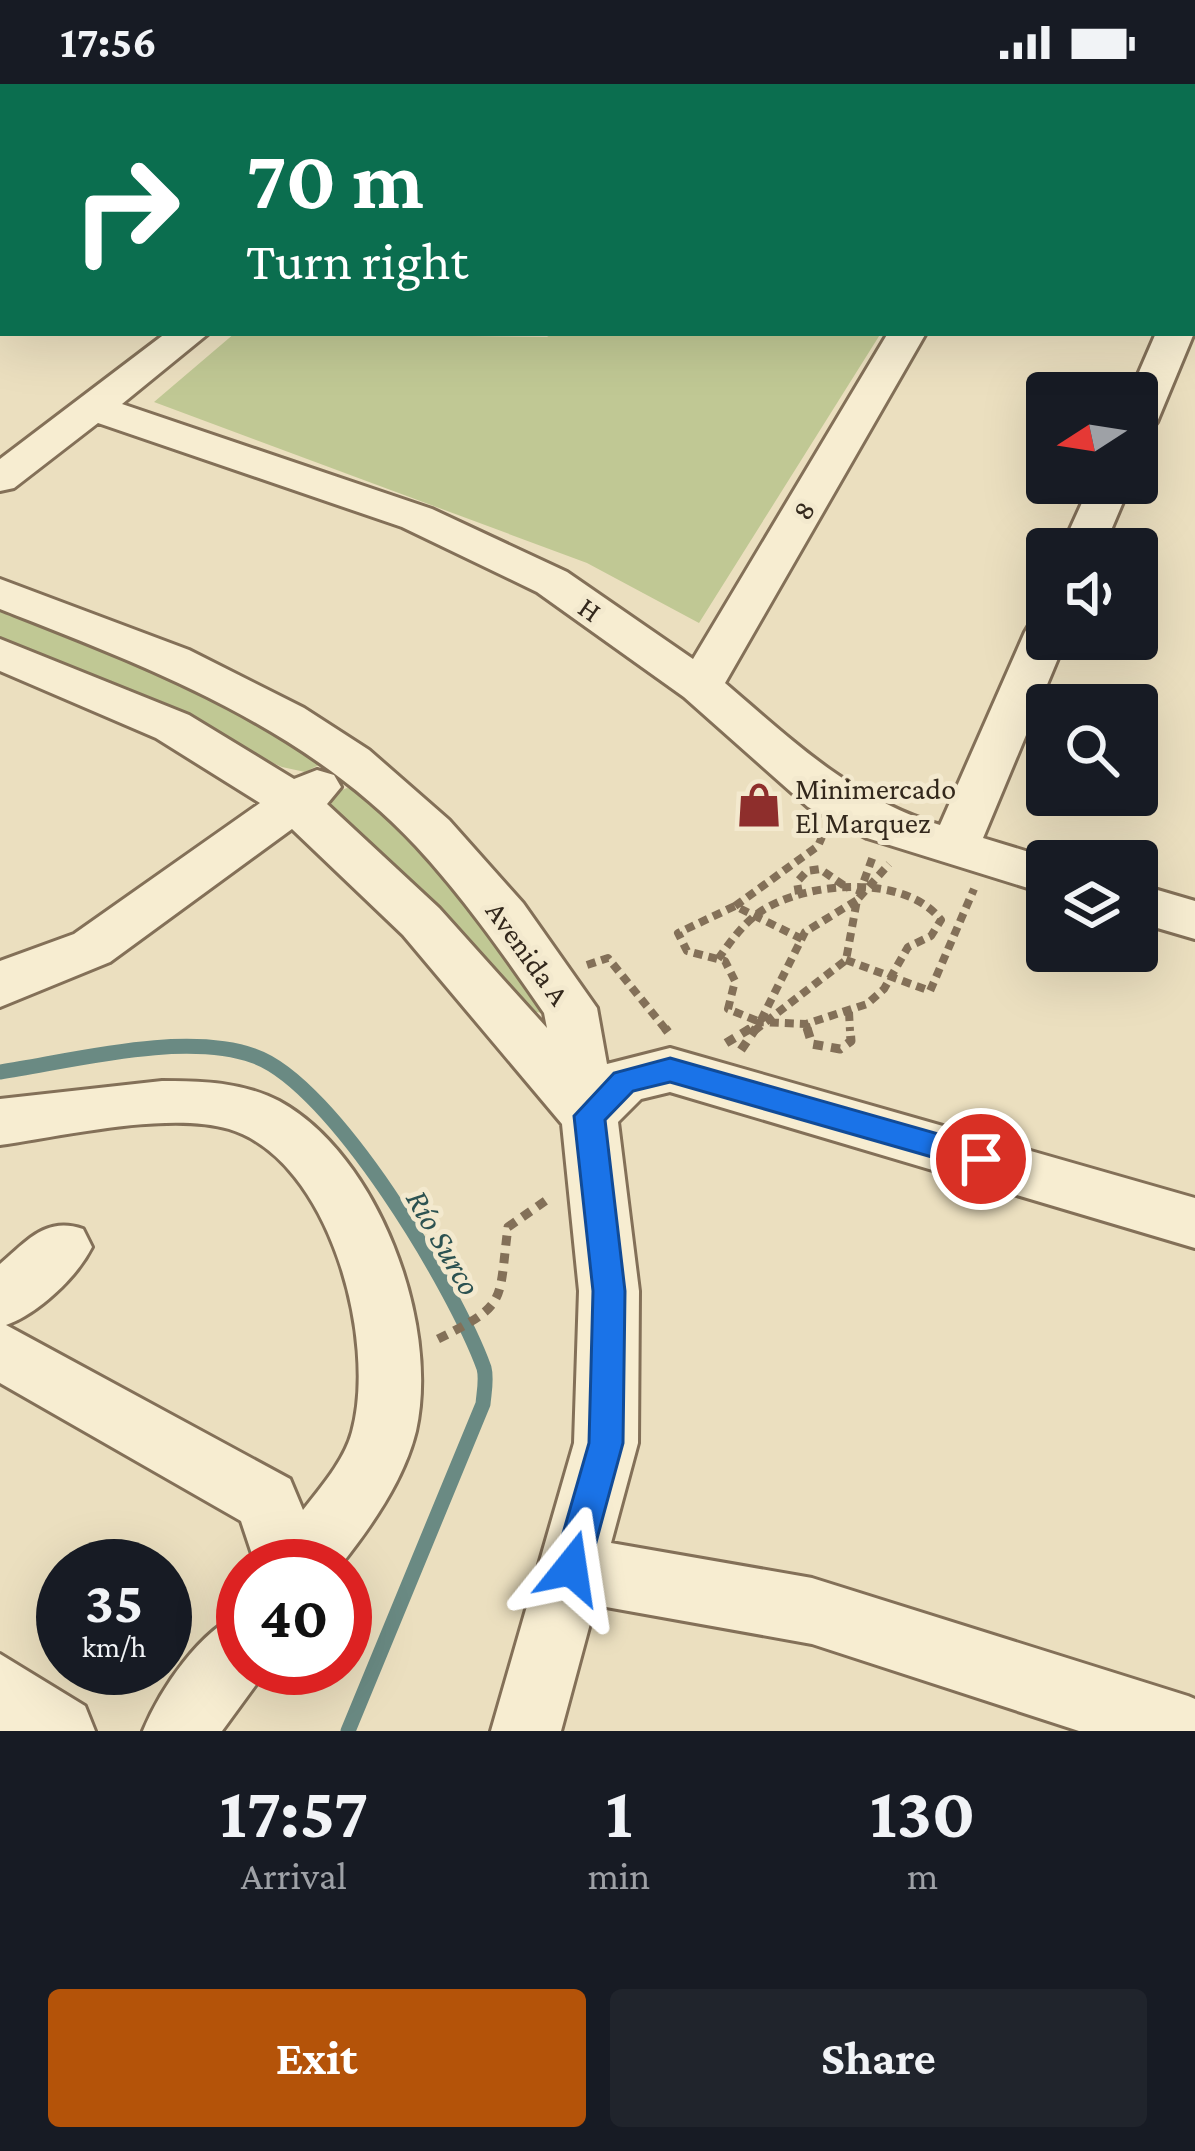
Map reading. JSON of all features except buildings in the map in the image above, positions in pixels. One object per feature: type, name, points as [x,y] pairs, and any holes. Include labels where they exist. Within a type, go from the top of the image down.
[{"type":"street","points":[[0,478],[186,336]]},
{"type":"street","name":"8","points":[[700,686],[905,336]]},
{"type":"street","points":[[1158,384],[1179,347]]},
{"type":"street","name":"H","points":[[94,408],[417,518],[552,582],[700,686],[853,834],[955,865],[1026,873]]},
{"type":"street","name":"Avenida A","points":[[0,593],[173,660],[288,719],[352,762],[432,832],[552,979],[570,1008],[594,1144]]},
{"type":"street","name":"Avenida A","points":[[0,654],[223,754],[294,803],[444,945],[594,1144]]},
{"type":"street","points":[[955,865],[1036,660]]},
{"type":"street","points":[[9,975],[92,948],[352,762]]},
{"type":"street","points":[[1158,909],[1195,920]]},
{"type":"street","points":[[526,1731],[606,1443],[609,1291],[594,1144],[624,1082],[711,1066],[1195,1223]]},
{"type":"street","points":[[0,1121],[200,1103],[243,1109],[295,1140],[336,1190],[356,1229],[388,1341],[383,1435],[321,1539]]},
{"type":"street","points":[[0,1300],[62,1246]]},
{"type":"street","points":[[0,1352],[267,1501],[280,1539]]},
{"type":"street","points":[[571,1568],[812,1611],[1188,1731]]},
{"type":"street","points":[[178,1731],[216,1681]]},
{"type":"street","points":[[0,1690],[61,1731]]},
{"type":"path","points":[[711,1066],[760,1022],[802,939],[859,894],[892,860],[853,834]]},
{"type":"path","points":[[711,1066],[760,1022],[846,960],[859,894],[853,834]]},
{"type":"path","points":[[718,959],[755,915],[799,894],[921,895],[936,907],[941,920],[908,946],[867,1004],[806,1024],[760,1022],[728,1009],[735,982],[725,961],[688,951],[678,933],[735,906],[818,846],[853,834]]},
{"type":"path","points":[[846,960],[930,991],[976,889],[955,865]]},
{"type":"path","points":[[799,894],[796,882],[820,869],[859,894]]},
{"type":"path","points":[[735,906],[802,939]]},
{"type":"path","points":[[936,927],[959,933]]},
{"type":"path","points":[[552,979],[608,958],[674,1038],[711,1066]]},
{"type":"path","points":[[806,1024],[812,1044],[840,1049],[851,1041],[849,1012]]},
{"type":"path","points":[[441,1336],[488,1314],[498,1303],[508,1227],[594,1144]]},
{"type":"green space","points":[[231,336],[879,336],[699,623],[587,563],[154,402]]},
{"type":"green space","points":[[0,609],[207,688],[319,760],[319,765],[305,772],[282,767],[0,644]]},
{"type":"green space","points":[[347,788],[373,794],[552,998],[542,1013],[516,1009],[341,821],[331,804],[337,792]]},
{"type":"waterway","name":"Río Surco","points":[[0,1072],[162,1047],[226,1049],[254,1056],[285,1074],[354,1146],[447,1290],[484,1368],[483,1404],[348,1731]]},
{"type":"place","name":"Minimercado El Marquez","points":[[759,805]]},
{"type":"route","points":[[571,1568],[606,1443],[609,1291],[589,1116],[624,1082],[670,1070],[981,1159]]}]
